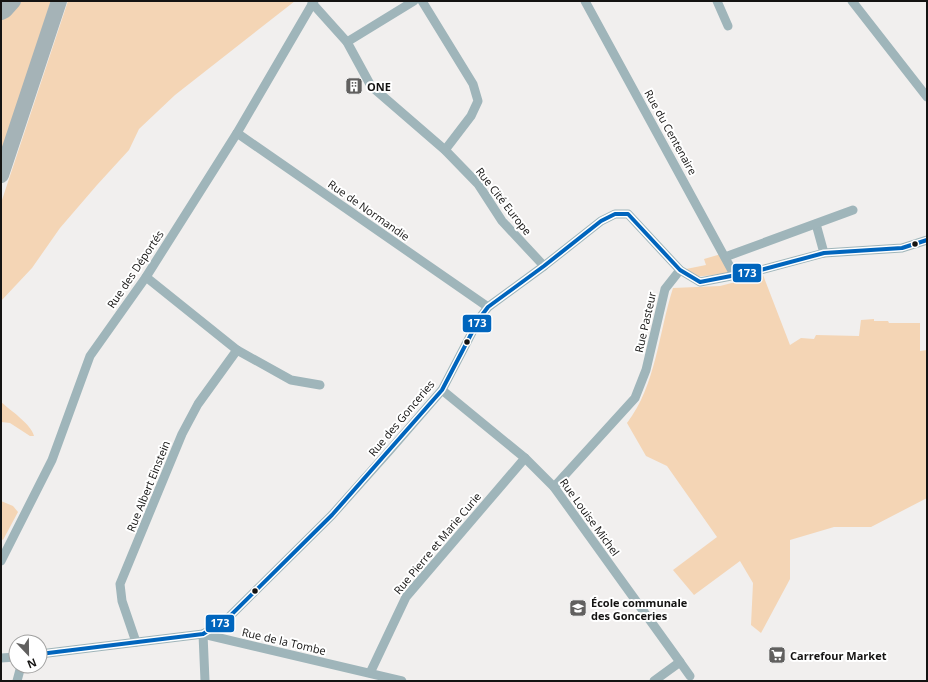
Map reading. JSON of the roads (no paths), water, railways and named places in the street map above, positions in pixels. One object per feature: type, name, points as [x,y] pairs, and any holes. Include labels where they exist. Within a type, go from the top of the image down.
[{"type":"highway","points":[[1,12],[5,10],[12,1]]},
{"type":"highway","points":[[1,175],[59,1]]},
{"type":"street","points":[[347,42],[414,1]]},
{"type":"street","points":[[422,1],[473,84],[478,101],[471,116],[445,150]]},
{"type":"street","name":"Rue du Centenaire","points":[[585,1],[735,276]]},
{"type":"street","points":[[716,1],[728,26]]},
{"type":"street","points":[[852,1],[927,97]]},
{"type":"street","name":"Rue Cité Europe","points":[[313,2],[347,42],[371,86],[445,150],[478,184],[502,221],[544,266]]},
{"type":"street","name":"Rue des Déportés","points":[[1,561],[52,460],[90,356],[146,277],[237,133],[313,2]]},
{"type":"street","name":"Rue de Normandie","points":[[237,133],[488,307]]},
{"type":"street","points":[[725,257],[853,210]]},
{"type":"street","name":"Rue des Gonceries","points":[[203,634],[227,619],[332,515],[442,390],[479,319],[488,307],[544,266],[601,221],[615,214],[628,214],[680,270]]},
{"type":"street","points":[[816,224],[824,253]]},
{"type":"street","points":[[680,270],[700,282],[757,271],[824,253],[902,248],[927,240]]},
{"type":"street","name":"Rue Pasteur","points":[[554,487],[635,398],[646,370],[665,289],[680,270]]},
{"type":"street","points":[[146,277],[237,350],[291,380],[320,385]]},
{"type":"street","name":"Rue Albert Einstein","points":[[136,642],[122,601],[120,584],[182,434],[198,404],[237,350]]},
{"type":"street","name":"Rue Louise Michel","points":[[442,390],[525,458],[554,487],[690,676]]},
{"type":"street","name":"Rue Pierre et Marie Curie","points":[[370,673],[406,597],[525,458]]},
{"type":"street","points":[[203,634],[205,681]]},
{"type":"street","name":"Rue de la Tombe","points":[[48,653],[203,634],[402,681]]},
{"type":"street","points":[[654,681],[680,662]]},
{"type":"place","name":"ONE","points":[[354,86]]},
{"type":"place","name":"École communale des Gonceries","points":[[578,608]]},
{"type":"place","name":"Carrefour Market","points":[[777,655]]}]
